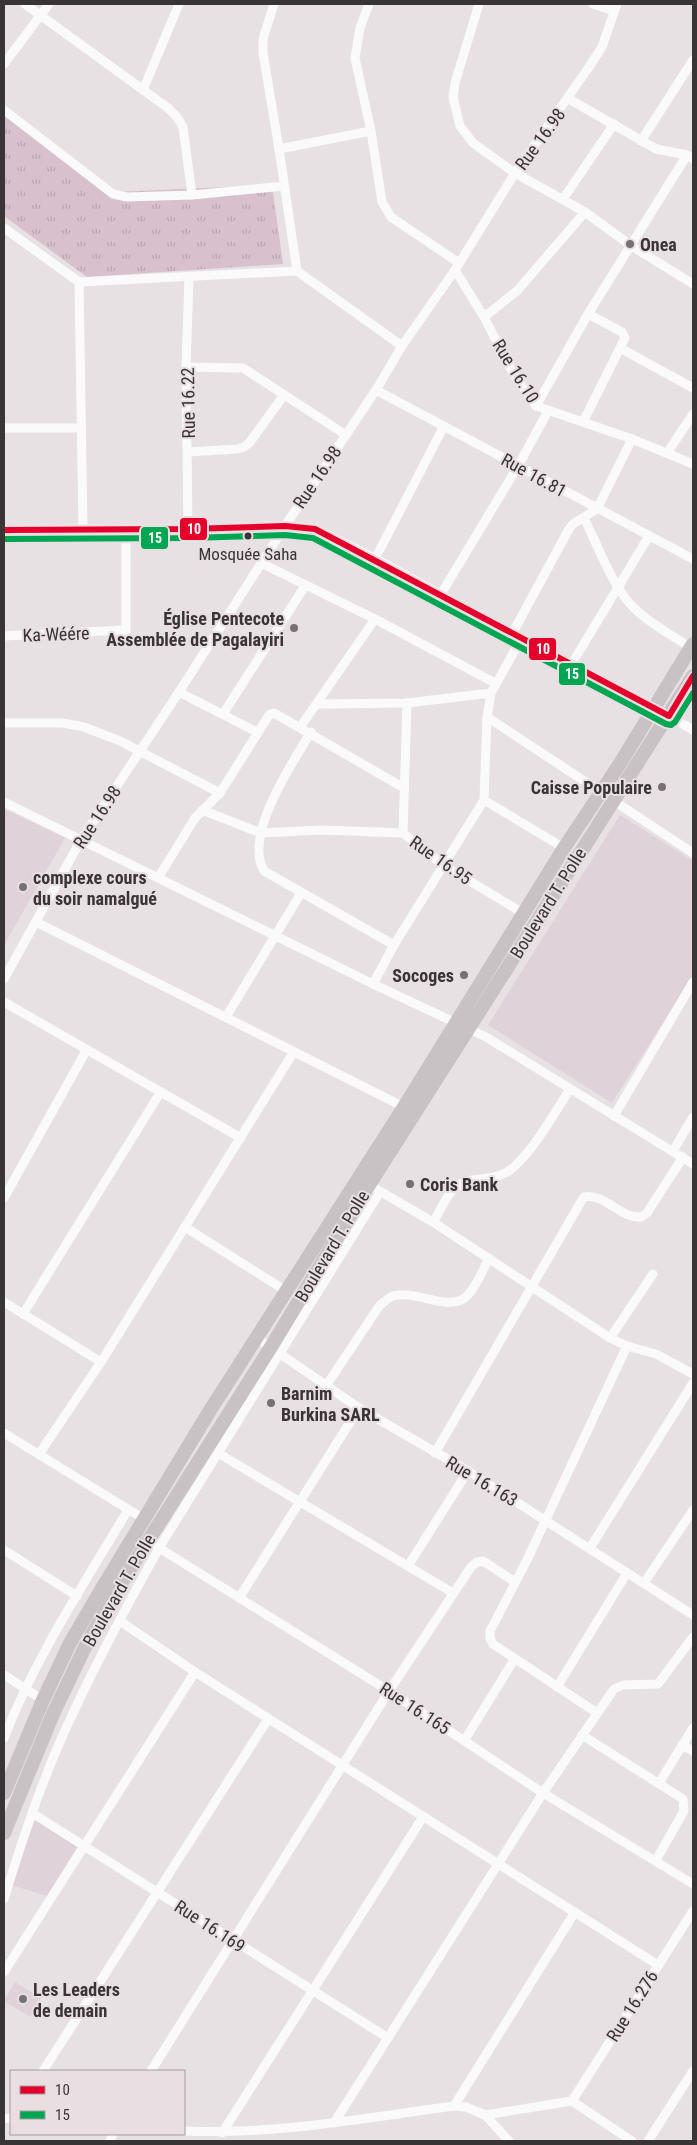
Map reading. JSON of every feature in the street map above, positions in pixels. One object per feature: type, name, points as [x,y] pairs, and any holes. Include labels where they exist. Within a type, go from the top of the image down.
[{"type":"highway","name":"Boulevard T. Polle","points":[[4,1793],[43,1700],[70,1643],[135,1534],[692,646]]},
{"type":"highway","name":"Boulevard T. Polle","points":[[4,1833],[53,1714],[84,1649],[114,1593],[153,1545],[276,1350],[469,1029],[693,676]]},
{"type":"street","points":[[24,4],[168,108],[177,117],[183,127],[192,194]]},
{"type":"street","points":[[4,64],[49,4]]},
{"type":"street","points":[[143,90],[179,4]]},
{"type":"street","points":[[274,4],[263,39],[263,54],[297,271]]},
{"type":"street","name":"Rue 16.10","points":[[368,4],[360,28],[355,58],[371,131],[382,202],[391,217],[457,266],[513,373],[536,406],[632,439],[693,464]]},
{"type":"street","points":[[479,4],[455,82],[453,97],[460,126],[473,143],[515,173],[585,212],[630,245],[693,284]]},
{"type":"street","points":[[593,4],[616,8]]},
{"type":"street","name":"Rue 16.98","points":[[4,978],[81,840],[140,753],[285,526],[376,390],[402,346],[457,266],[515,173],[569,99],[602,47],[616,8]]},
{"type":"street","points":[[641,141],[693,60]]},
{"type":"street","points":[[684,75],[693,80]]},
{"type":"street","points":[[536,406],[630,245],[690,157],[656,148],[641,141],[569,99]]},
{"type":"street","points":[[4,110],[112,194],[126,197],[192,194],[284,186]]},
{"type":"street","points":[[563,199],[614,124]]},
{"type":"street","points":[[279,148],[371,131]]},
{"type":"street","points":[[484,317],[517,291],[585,212]]},
{"type":"street","points":[[4,228],[80,282],[189,278],[297,271],[402,346]]},
{"type":"street","name":"Rue 16.22","points":[[188,529],[189,452],[186,367],[189,278]]},
{"type":"street","points":[[80,282],[83,529]]},
{"type":"street","points":[[583,422],[620,348],[624,334],[588,314]]},
{"type":"street","points":[[620,348],[693,388]]},
{"type":"street","points":[[186,367],[243,368],[346,434]]},
{"type":"street","name":"Rue 16.81","points":[[376,390],[693,559]]},
{"type":"street","points":[[189,452],[237,450],[244,447],[250,442],[284,395]]},
{"type":"street","points":[[441,594],[518,466],[548,411]]},
{"type":"street","points":[[667,453],[693,414]]},
{"type":"street","points":[[376,559],[444,426]]},
{"type":"street","points":[[4,428],[81,428]]},
{"type":"street","points":[[372,984],[484,800],[487,717],[491,693],[495,683],[569,529],[573,524],[597,509],[632,439]]},
{"type":"street","points":[[584,518],[618,588],[634,608],[692,646]]},
{"type":"street","points":[[4,530],[188,529],[285,526],[316,529],[376,559],[693,730]]},
{"type":"street","name":"Ka-Wéére","points":[[4,636],[126,630],[126,529]]},
{"type":"street","points":[[571,665],[650,536]]},
{"type":"street","points":[[261,564],[375,619],[495,683]]},
{"type":"street","points":[[223,714],[305,586]]},
{"type":"street","points":[[301,726],[375,619]]},
{"type":"street","points":[[179,692],[257,732]]},
{"type":"street","points":[[318,704],[407,703],[491,693]]},
{"type":"street","points":[[403,833],[407,703]]},
{"type":"street","points":[[158,878],[202,810],[220,793],[257,732],[269,715],[274,713],[301,726],[404,788]]},
{"type":"street","points":[[487,717],[601,792]]},
{"type":"street","points":[[4,723],[63,723],[84,727],[120,741],[220,793]]},
{"type":"street","points":[[310,732],[272,801],[261,832],[260,859],[264,872],[394,945]]},
{"type":"street","points":[[484,800],[564,848]]},
{"type":"street","points":[[614,801],[693,853]]},
{"type":"street","points":[[4,802],[372,984],[497,1043],[693,1164]]},
{"type":"street","points":[[202,810],[261,832]]},
{"type":"street","name":"Rue 16.95","points":[[261,832],[322,830],[403,833],[443,865],[523,914]]},
{"type":"street","points":[[226,1017],[301,893]]},
{"type":"street","points":[[36,922],[226,1017],[293,1053],[404,1107]]},
{"type":"street","points":[[614,1116],[693,982]]},
{"type":"street","points":[[4,1002],[86,1051],[241,1138]]},
{"type":"street","points":[[4,1198],[86,1051]]},
{"type":"street","points":[[40,1454],[101,1362],[293,1053]]},
{"type":"street","points":[[433,1222],[453,1189],[473,1180],[489,1179],[503,1175],[514,1167],[537,1139],[570,1089]]},
{"type":"street","points":[[23,1314],[160,1093]]},
{"type":"street","points":[[673,1151],[693,1117]]},
{"type":"street","points":[[435,1453],[584,1198],[594,1197],[631,1216],[641,1217],[646,1213],[683,1157]]},
{"type":"street","points":[[375,1188],[490,1258],[610,1338],[627,1346],[656,1354],[693,1374]]},
{"type":"street","points":[[185,1227],[286,1291]]},
{"type":"street","points":[[326,1386],[380,1305],[391,1296],[402,1294],[451,1303],[460,1301],[468,1296],[490,1258]]},
{"type":"street","points":[[610,1338],[653,1274]]},
{"type":"street","points":[[4,1302],[101,1362]]},
{"type":"street","name":"Rue 16.163","points":[[257,1338],[359,1408],[468,1471],[693,1615]]},
{"type":"street","points":[[597,1713],[514,1660],[493,1644],[490,1638],[490,1631],[627,1346]]},
{"type":"street","points":[[4,1899],[32,1813],[75,1708],[120,1621],[153,1545],[218,1453],[276,1350]]},
{"type":"street","points":[[590,1548],[693,1383]]},
{"type":"street","points":[[239,1598],[359,1408]]},
{"type":"street","points":[[4,1432],[144,1519]]},
{"type":"street","points":[[218,1453],[453,1593]]},
{"type":"street","points":[[408,1566],[468,1471]]},
{"type":"street","points":[[4,1738],[26,1689],[77,1596],[128,1510]]},
{"type":"street","points":[[644,1583],[693,1510]]},
{"type":"street","name":"Rue 16.165","points":[[135,1534],[389,1691],[543,1793],[693,1884]]},
{"type":"street","points":[[4,1550],[77,1596]]},
{"type":"street","points":[[152,2070],[389,1691],[471,1567],[477,1562],[483,1561],[515,1582]]},
{"type":"street","points":[[557,1687],[627,1573]]},
{"type":"street","points":[[120,1621],[268,1719],[658,1966]]},
{"type":"street","points":[[334,2123],[543,1793],[597,1713],[618,1686],[658,1684],[693,1637]]},
{"type":"street","points":[[464,1740],[514,1660]]},
{"type":"street","points":[[4,1972],[195,1672]]},
{"type":"street","points":[[4,1675],[43,1700]]},
{"type":"street","points":[[44,2070],[268,1719]]},
{"type":"street","points":[[659,1783],[693,1728]]},
{"type":"street","points":[[582,1735],[683,1799],[685,1804],[681,1817],[656,1860]]},
{"type":"street","points":[[682,1745],[693,1751]]},
{"type":"street","name":"Rue 16.169","points":[[32,1813],[388,2038]]},
{"type":"street","points":[[222,2132],[423,1817]]},
{"type":"street","name":"Rue 16.276","points":[[572,2101],[693,1911]]},
{"type":"street","points":[[454,2106],[575,1912]]},
{"type":"street","points":[[648,2141],[692,2075]]},
{"type":"street","points":[[485,2115],[572,2101],[632,2141]]},
{"type":"street","points":[[185,2131],[209,2137],[222,2132],[334,2123],[454,2106],[466,2107],[485,2115],[509,2141]]},
{"type":"shaded area","points":[[4,809],[65,838],[4,945]]},
{"type":"shaded area","points":[[620,815],[693,861],[693,975],[612,1103],[488,1025]]},
{"type":"shaded area","points":[[35,1819],[78,1845],[47,1896],[11,1885]]},
{"type":"shaded area","name":"Les Leaders de demain","points":[[15,1982],[41,1998],[30,2017],[4,2001]]},
{"type":"green space","points":[[4,109],[114,192],[272,185],[283,264],[87,277],[4,216]]},
{"type":"transit line","name":"10","points":[[4,530],[188,529],[285,526],[315,529],[669,716],[693,676]]},
{"type":"transit line","name":"15","points":[[4,539],[188,538],[285,535],[313,538],[666,724],[671,725],[675,722],[693,693]]},
{"type":"place","name":"Onea","points":[[630,244]]},
{"type":"place","name":"Mosquée Saha","points":[[248,536]]},
{"type":"place","name":"Église Pentecote Assemblée de Pagalayiri","points":[[294,628]]},
{"type":"place","name":"Caisse Populaire","points":[[662,787]]},
{"type":"place","name":"complexe cours du soir namalgué","points":[[23,887]]},
{"type":"place","name":"Socoges","points":[[464,975]]},
{"type":"place","name":"Coris Bank","points":[[410,1184]]},
{"type":"place","name":"Barnim Burkina SARL","points":[[271,1403]]},
{"type":"place","name":"Les Leaders de demain","points":[[23,1999]]}]
